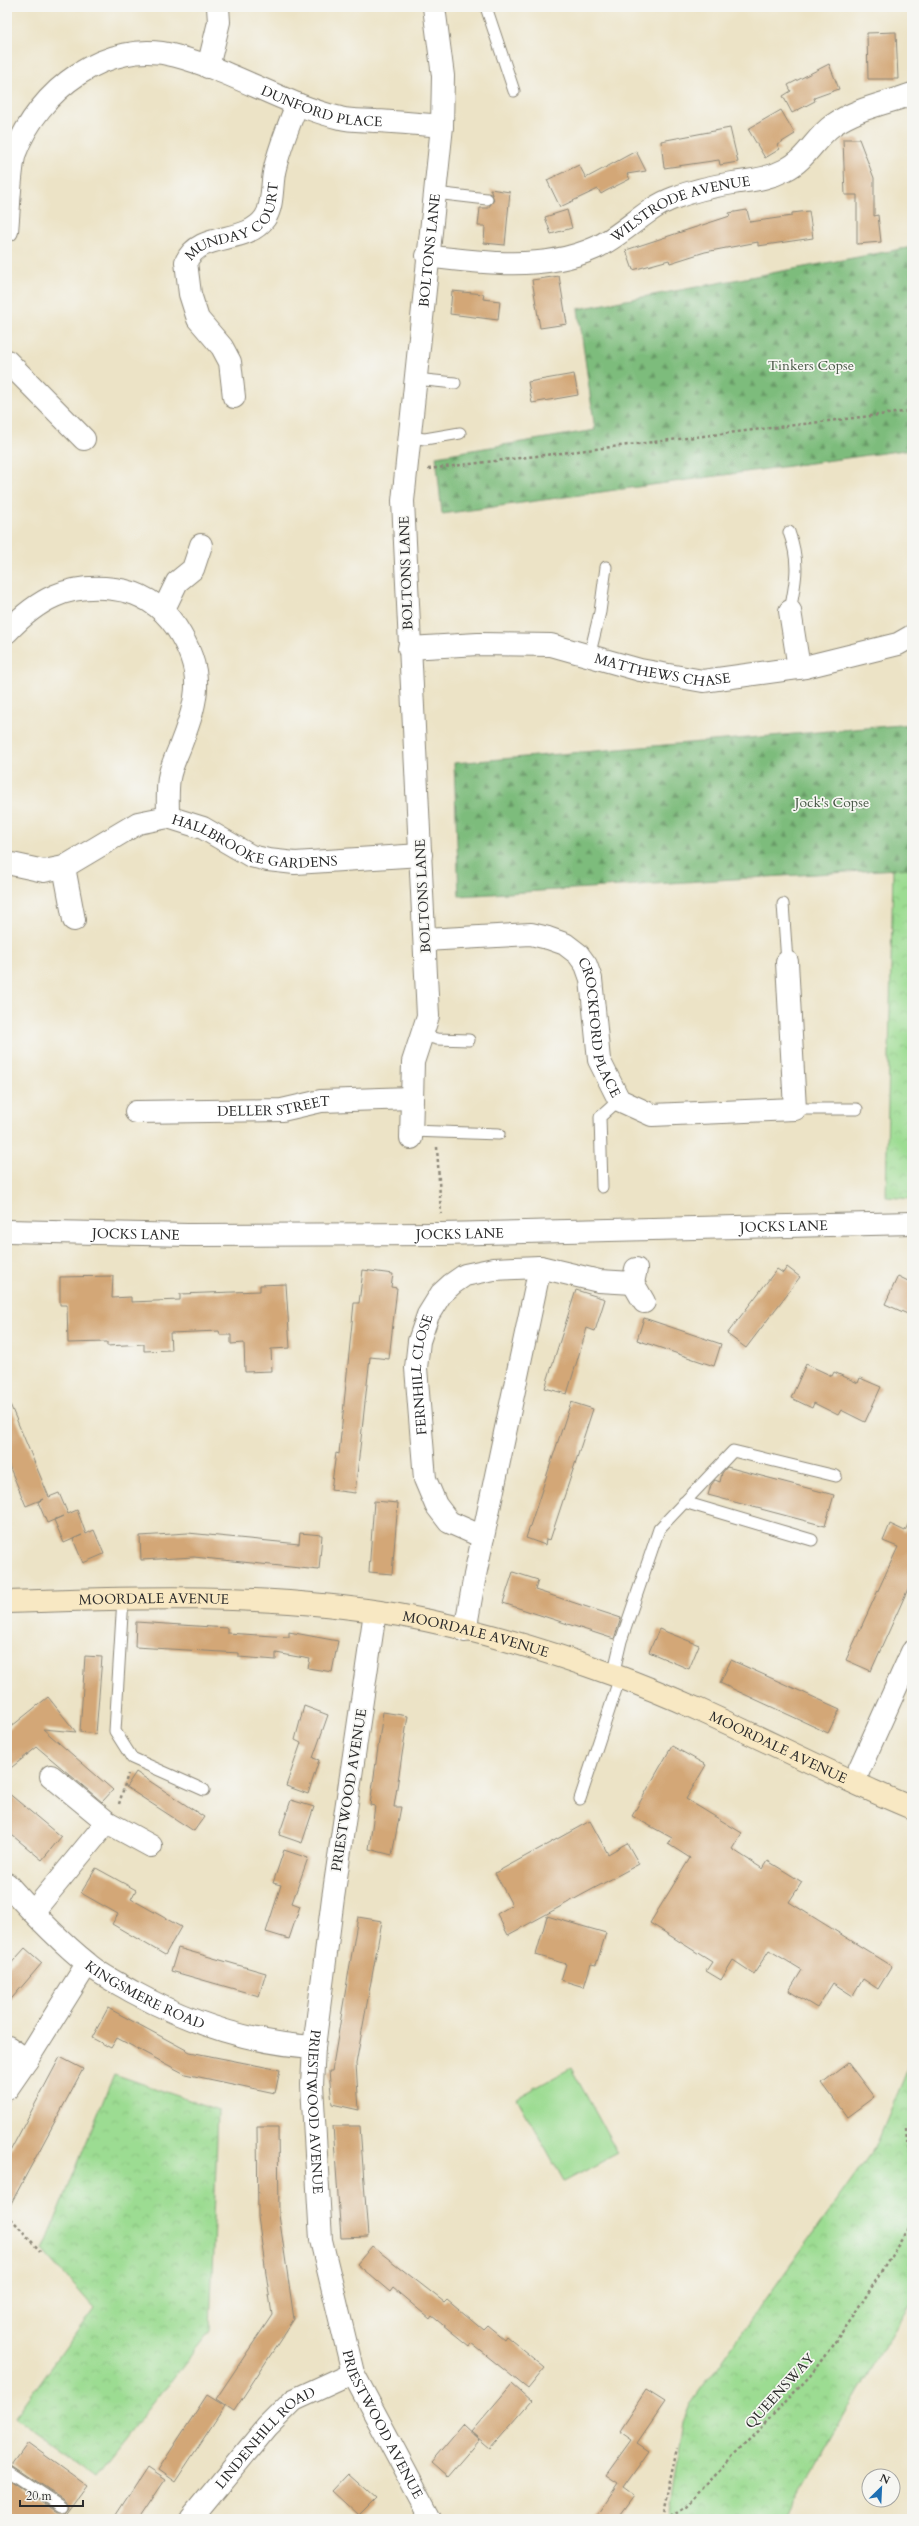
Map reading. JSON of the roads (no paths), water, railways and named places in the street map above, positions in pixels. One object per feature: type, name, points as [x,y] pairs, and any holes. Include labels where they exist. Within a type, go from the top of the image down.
[{"type":"street","points":[[208,66],[219,22],[218,7]]},
{"type":"street","name":"BOLTONS LANE","points":[[416,1134],[411,1098],[413,1062],[428,1016],[403,501],[442,126],[443,76],[434,7]]},
{"type":"street","name":"DUNFORD PLACE","points":[[7,231],[11,153],[37,111],[66,84],[87,68],[110,59],[141,53],[159,53],[208,66],[296,104],[341,118],[442,126]]},
{"type":"street","name":"WILSTRODE AVENUE","points":[[428,256],[512,262],[556,261],[595,248],[612,238],[658,203],[684,194],[732,183],[761,180],[786,170],[800,161],[833,125],[868,106],[912,94]]},
{"type":"street","name":"MUNDAY COURT","points":[[234,397],[230,362],[222,347],[198,319],[190,294],[186,262],[195,247],[252,230],[265,219],[269,209],[275,168],[296,104]]},
{"type":"street","points":[[7,361],[84,439]]},
{"type":"street","points":[[163,611],[177,582],[193,569],[201,545]]},
{"type":"street","points":[[7,632],[18,620],[52,596],[80,589],[97,587],[131,592],[145,598],[163,611],[183,638],[198,677],[188,727],[170,776],[168,817]]},
{"type":"street","points":[[790,611],[799,668]]},
{"type":"street","name":"MATTHEWS CHASE","points":[[409,648],[523,643],[551,646],[640,670],[703,681],[799,668],[898,644],[912,636]]},
{"type":"street","name":"HALLBROOKE GARDENS","points":[[7,863],[22,868],[44,871],[64,867],[138,823],[168,817],[203,828],[246,853],[268,860],[295,863],[421,855]]},
{"type":"street","points":[[64,867],[74,920]]},
{"type":"street","name":"CROCKFORD PLACE","points":[[425,940],[531,934],[559,942],[578,954],[586,965],[591,979],[599,1060],[620,1100],[652,1115],[795,1109]]},
{"type":"street","points":[[788,962],[795,1109]]},
{"type":"street","name":"DELLER STREET","points":[[136,1112],[282,1110],[320,1101],[411,1098]]},
{"type":"street","name":"JOCKS LANE","points":[[7,1231],[188,1235],[442,1234],[912,1223]]},
{"type":"street","points":[[465,1631],[483,1537],[540,1267]]},
{"type":"street","name":"FERNHILL CLOSE","points":[[483,1537],[449,1522],[436,1505],[425,1479],[416,1368],[419,1341],[423,1327],[441,1294],[465,1275],[494,1269],[540,1267],[599,1281],[634,1276],[644,1302]]},
{"type":"street","name":"MOORDALE AVENUE","points":[[7,1602],[123,1598],[306,1603],[376,1612],[465,1631],[534,1648],[616,1676],[704,1712],[912,1808]]},
{"type":"street","name":"PRIESTWOOD AVENUE","points":[[376,1612],[333,1898],[314,2047],[312,2085],[320,2240],[353,2373],[431,2519]]},
{"type":"street","points":[[854,1781],[912,1652]]},
{"type":"street","points":[[51,1776],[107,1822],[151,1846]]},
{"type":"street","points":[[33,1912],[107,1822]]},
{"type":"street","name":"KINGSMERE ROAD","points":[[7,1884],[33,1912],[87,1964],[165,2009],[200,2024],[272,2043],[314,2047]]},
{"type":"street","points":[[7,2089],[27,2060],[87,1964]]},
{"type":"street","points":[[8,2047],[27,2060]]},
{"type":"street","name":"LINDENHILL ROAD","points":[[190,2519],[268,2427],[294,2400],[353,2373]]},
{"type":"lane","points":[[486,7],[514,91]]},
{"type":"lane","points":[[435,193],[487,199]]},
{"type":"lane","points":[[415,379],[455,383]]},
{"type":"lane","points":[[409,438],[425,439],[460,433]]},
{"type":"lane","points":[[789,532],[796,552],[797,568],[790,611]]},
{"type":"lane","points":[[589,656],[600,612],[606,567]]},
{"type":"lane","points":[[783,904],[788,962]]},
{"type":"lane","points":[[421,1035],[436,1038],[469,1040]]},
{"type":"lane","points":[[602,1187],[600,1117],[620,1100]]},
{"type":"lane","points":[[795,1109],[857,1109]]},
{"type":"lane","points":[[416,1134],[499,1134]]},
{"type":"lane","points":[[580,1799],[616,1676],[620,1641],[659,1529],[733,1450],[836,1476]]},
{"type":"lane","points":[[684,1502],[812,1540]]},
{"type":"lane","points":[[123,1598],[115,1731],[132,1758],[204,1790]]},
{"type":"lane","points":[[7,2470],[61,2506]]},
{"type":"park label","name":"Tinkers Copse","points":[[811,365]]},
{"type":"park label","name":"Jock's Copse","points":[[832,802]]}]
